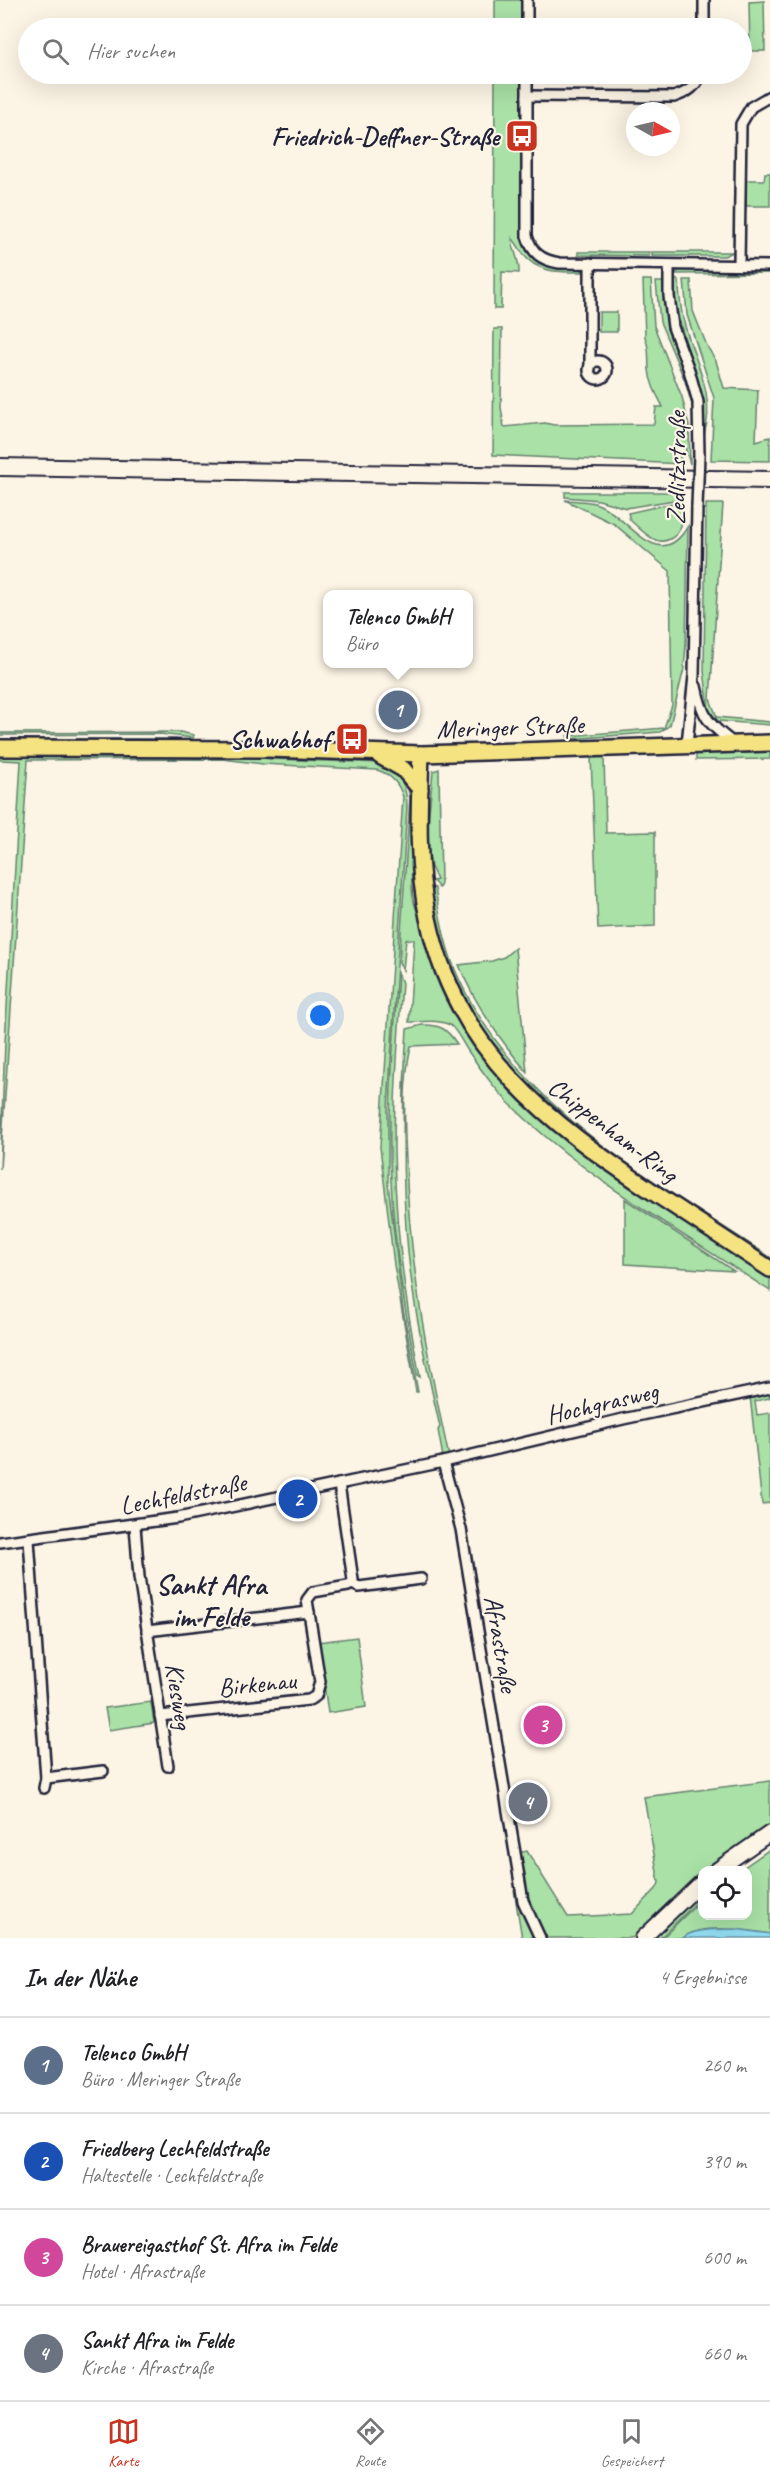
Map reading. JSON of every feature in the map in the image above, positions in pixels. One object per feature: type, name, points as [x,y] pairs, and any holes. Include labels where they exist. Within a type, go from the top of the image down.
[{"type":"main road","name":"Meringer Straße","points":[[0,748],[239,749],[421,754],[732,742],[770,743]]},
{"type":"main road","points":[[375,753],[403,769],[420,789]]},
{"type":"main road","name":"Chippenham-Ring","points":[[421,754],[418,849],[428,918],[438,958],[456,998],[489,1052],[519,1088],[589,1149],[770,1269]]},
{"type":"main road","points":[[723,1866],[770,1833]]},
{"type":"main road","points":[[643,1938],[698,1886]]},
{"type":"street","points":[[527,0],[527,18]]},
{"type":"street","points":[[704,0],[704,18]]},
{"type":"street","points":[[527,84],[527,236],[536,255],[547,261],[559,263],[770,266]]},
{"type":"street","points":[[527,96],[675,97],[685,93],[696,84]]},
{"type":"street","points":[[739,265],[741,124],[751,107],[770,96]]},
{"type":"street","points":[[590,263],[590,369]]},
{"type":"street","name":"Zedlitzstraße","points":[[669,265],[669,296],[673,327],[698,402],[694,675],[687,744]]},
{"type":"street","name":"Zedlitzstraße","points":[[694,675],[700,705],[706,720],[732,742]]},
{"type":"street","name":"Hochgrasweg","points":[[443,1462],[623,1419],[770,1388]]},
{"type":"street","name":"Lechfeldstraße","points":[[0,1542],[135,1526],[443,1462]]},
{"type":"street","name":"Afrastraße","points":[[443,1462],[461,1529],[523,1901],[540,1938]]},
{"type":"street","points":[[339,1484],[353,1574],[352,1584]]},
{"type":"street","name":"Kiesweg","points":[[135,1526],[139,1577],[168,1766]]},
{"type":"street","points":[[28,1540],[45,1783],[103,1771]]},
{"type":"street","points":[[147,1631],[309,1612],[307,1600],[313,1592],[352,1584],[359,1587],[421,1579]]},
{"type":"street","name":"Birkenau","points":[[160,1716],[313,1699],[319,1690],[309,1612]]},
{"type":"green space","points":[[495,0],[522,0],[522,18],[495,18]]},
{"type":"green space","points":[[764,1],[765,51],[752,51],[752,18],[749,18],[749,2]]},
{"type":"green space","points":[[495,84],[521,84],[521,222],[524,240],[531,254],[543,263],[551,266],[577,268],[585,272],[551,270],[536,265],[529,261],[512,238],[519,273],[502,272],[501,309],[494,309]]},
{"type":"green space","points":[[765,173],[770,173],[770,206],[746,206],[746,180],[764,180]]},
{"type":"green space","points":[[578,252],[649,252],[649,256],[578,255]]},
{"type":"green space","points":[[652,252],[733,252],[724,256],[652,256]]},
{"type":"green space","points":[[681,269],[770,270],[770,273],[675,274]]},
{"type":"green space","points":[[672,278],[678,280],[683,317],[706,391],[708,406],[704,435],[700,395],[679,318]]},
{"type":"green space","points":[[643,280],[651,280],[654,326],[682,397],[689,426],[690,464],[685,447],[677,443],[674,450],[680,456],[682,464],[493,455],[494,329],[502,329],[501,407],[504,427],[545,423],[554,425],[654,424],[656,407],[663,407],[650,375],[645,337]]},
{"type":"green space","points":[[684,280],[691,280],[693,311],[707,346],[716,361],[724,388],[758,390],[756,441],[770,437],[770,461],[711,460],[714,398],[687,315]]},
{"type":"green space","points":[[656,282],[663,282],[668,315],[694,412],[685,381],[660,322]]},
{"type":"green space","points":[[599,312],[617,312],[617,332],[599,332]]},
{"type":"green space","points":[[565,492],[680,492],[680,499],[626,508],[599,500],[565,497]]},
{"type":"green space","points":[[565,500],[598,504],[613,513],[645,540],[656,545],[667,545],[677,540],[688,526],[684,669],[670,725],[660,732],[570,739],[567,736],[664,728],[672,705],[670,571],[614,524]]},
{"type":"green space","points":[[682,501],[680,528],[675,536],[668,540],[654,539],[630,520],[628,513]]},
{"type":"green space","points":[[706,504],[723,504],[710,699],[717,717],[770,722],[770,725],[718,721],[709,710],[704,671]]},
{"type":"green space","points":[[180,732],[194,735],[193,738],[160,734],[0,735],[0,733]]},
{"type":"green space","points":[[0,739],[175,739],[191,741],[0,743]]},
{"type":"green space","points":[[770,751],[770,759],[696,760],[696,753]]},
{"type":"green space","points":[[0,754],[236,755],[271,759],[385,763],[399,777],[406,793],[407,807],[388,1107],[388,1183],[403,1309],[418,1392],[416,1392],[394,1265],[380,1147],[403,797],[396,783],[377,770],[263,764],[222,759],[28,760],[0,1169],[21,761],[0,760]]},
{"type":"green space","points":[[604,756],[606,833],[655,832],[655,926],[598,929],[591,757]]},
{"type":"green space","points":[[439,769],[441,884],[439,888],[433,881],[437,880],[431,867],[428,848],[428,823],[433,771]]},
{"type":"green space","points":[[406,780],[412,792],[414,809],[412,891],[416,908],[423,920],[460,1019],[597,1161],[770,1277],[770,1291],[605,1183],[573,1159],[514,1108],[495,1088],[450,1025],[436,1021],[409,1022],[414,940],[406,939],[403,970],[399,962],[410,798]]},
{"type":"green space","points":[[432,887],[435,888],[447,947],[460,981],[486,1027],[518,1069],[555,1106],[595,1139],[681,1200],[770,1257],[770,1263],[599,1150],[517,1079],[474,1019],[456,985],[443,953],[434,919]]},
{"type":"green space","points":[[515,948],[527,1072],[489,1021],[459,965],[492,961],[504,957]]},
{"type":"green space","points":[[398,972],[402,983],[395,1107],[396,1206],[410,1320],[420,1377],[417,1375],[408,1327],[391,1181],[390,1102]]},
{"type":"green space","points":[[422,1025],[442,1028],[457,1044],[411,1046],[405,1102],[408,1198],[415,1272],[433,1382],[449,1457],[443,1457],[438,1430],[440,1427],[414,1296],[404,1196],[404,1085],[407,1029]]},
{"type":"green space","points":[[625,1199],[734,1271],[625,1264]]},
{"type":"green space","points":[[770,1392],[770,1398],[755,1401],[757,1415],[770,1413],[770,1503],[762,1504],[750,1396]]},
{"type":"green space","points":[[357,1637],[366,1707],[328,1713],[318,1642]]},
{"type":"green space","points":[[151,1702],[154,1723],[109,1730],[105,1708]]},
{"type":"green space","points":[[770,1781],[770,1825],[708,1866],[698,1866],[698,1874],[632,1938],[547,1938],[532,1907],[518,1853],[527,1851],[568,1917],[632,1914],[659,1883],[644,1797]]},
{"type":"green space","points":[[770,1849],[770,1934],[712,1929],[690,1933],[683,1938],[662,1938],[698,1903],[698,1920],[752,1920],[752,1866],[746,1866]]},
{"type":"green space","points":[[514,1890],[534,1938],[522,1938]]},
{"type":"green space","points":[[698,1893],[698,1901],[660,1938],[651,1938]]},
{"type":"water","points":[[735,1929],[770,1934],[770,1938],[683,1938],[700,1931]]},
{"type":"railway","points":[[0,458],[770,471]]},
{"type":"railway","points":[[0,476],[770,489]]},
{"type":"place","name":"Friedrich-Deffner-Straße","points":[[522,136]]},
{"type":"place","name":"Telenco GmbH","points":[[398,710]]},
{"type":"place","name":"Schwabhof","points":[[352,739]]},
{"type":"place","name":"Friedberg Lechfeldstraße","points":[[298,1499]]},
{"type":"place","name":"Brauereigasthof St. Afra im Felde","points":[[543,1725]]},
{"type":"place","name":"Sankt Afra im Felde","points":[[528,1802]]},
{"type":"district","name":"Sankt Afra im Felde","points":[[211,1600]]}]
